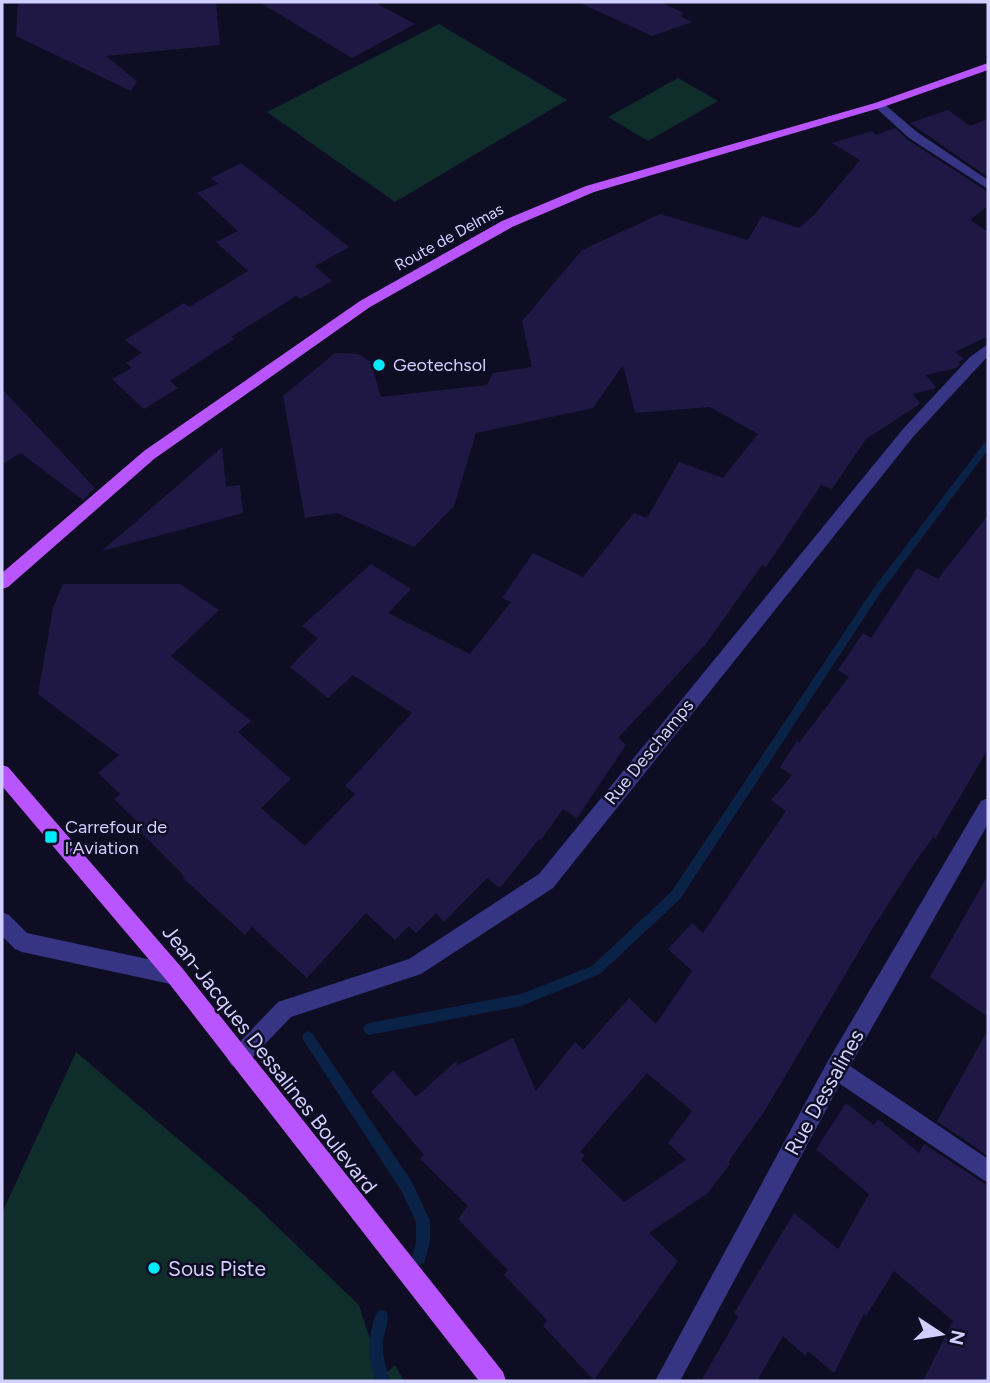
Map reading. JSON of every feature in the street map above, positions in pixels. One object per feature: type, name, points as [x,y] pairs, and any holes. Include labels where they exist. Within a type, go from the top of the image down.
[{"type":"main road","name":"Route de Delmas","points":[[2,582],[149,455],[365,304],[507,224],[590,189],[879,105],[986,66]]},
{"type":"main road","name":"Jean-Jacques Dessalines Boulevard","points":[[2,773],[175,975],[494,1381]]},
{"type":"street","points":[[879,105],[913,135],[988,185]]},
{"type":"street","name":"Rue Deschamps","points":[[238,1058],[285,1009],[414,967],[545,881],[908,433],[988,349]]},
{"type":"street","name":"Rue Dessalines","points":[[667,1381],[836,1069],[988,807]]},
{"type":"street","points":[[2,922],[22,942],[175,975]]},
{"type":"street","points":[[836,1069],[988,1172]]},
{"type":"green space","points":[[439,24],[567,100],[395,202],[267,112]]},
{"type":"green space","points":[[678,78],[718,101],[648,141],[608,117]]},
{"type":"green space","name":"Sous Piste","points":[[76,1052],[245,1196],[359,1305],[382,1377],[395,1365],[404,1381],[2,1381],[2,1213]]},
{"type":"building","points":[[18,2],[216,2],[220,45],[106,56],[137,81],[131,91],[16,36]]},
{"type":"building","points":[[259,2],[374,2],[415,24],[352,58]]},
{"type":"building","points":[[578,2],[660,2],[684,13],[680,16],[692,22],[652,36]]},
{"type":"building","points":[[948,110],[970,126],[988,119],[988,177],[910,123]]},
{"type":"building","points":[[895,128],[908,140],[988,192],[988,206],[970,220],[988,232],[988,336],[955,352],[964,359],[958,362],[960,364],[956,368],[926,375],[936,388],[913,394],[920,404],[866,439],[832,489],[821,485],[766,567],[762,565],[705,645],[618,738],[626,745],[577,818],[563,809],[541,840],[539,839],[500,888],[487,878],[444,922],[436,913],[416,933],[409,926],[395,940],[366,913],[307,978],[252,927],[245,935],[183,878],[185,877],[138,829],[142,826],[114,799],[120,794],[98,773],[119,755],[38,694],[53,608],[63,584],[180,584],[219,610],[171,656],[251,721],[238,732],[291,779],[261,808],[305,846],[355,794],[345,786],[412,713],[353,675],[328,698],[290,667],[318,638],[302,626],[371,564],[411,589],[388,613],[470,654],[511,602],[502,598],[533,553],[583,577],[634,513],[647,518],[679,462],[723,478],[758,434],[710,407],[635,413],[623,365],[593,408],[476,433],[454,506],[414,547],[337,513],[305,518],[283,396],[335,353],[358,354],[370,361],[381,397],[487,385],[493,373],[532,367],[522,321],[582,250],[660,214],[748,240],[762,216],[799,228],[814,215],[860,160],[832,143],[872,131],[876,135]]},
{"type":"building","points":[[241,163],[349,247],[315,266],[332,281],[300,299],[296,296],[231,337],[234,339],[170,381],[178,388],[144,409],[112,379],[132,368],[126,363],[142,353],[125,340],[184,303],[189,307],[248,271],[216,242],[238,231],[197,193],[218,184],[211,178]]},
{"type":"building","points":[[2,389],[95,488],[83,500],[21,453],[2,464]]},
{"type":"building","points":[[222,447],[226,487],[240,485],[243,513],[102,551]]},
{"type":"building","points":[[988,515],[988,749],[935,839],[933,837],[912,867],[871,931],[764,1112],[728,1162],[730,1164],[708,1193],[649,1233],[678,1261],[594,1380],[543,1326],[547,1320],[504,1275],[508,1270],[458,1219],[468,1206],[420,1159],[424,1155],[371,1092],[393,1070],[416,1097],[456,1061],[458,1065],[513,1038],[536,1091],[575,1042],[583,1050],[629,998],[656,1024],[692,971],[668,949],[692,923],[703,933],[786,811],[771,800],[792,775],[780,767],[797,741],[799,743],[849,677],[838,670],[863,633],[871,638],[917,568],[938,579]],"holes":[[[647,1073],[692,1111],[668,1143],[686,1160],[624,1202],[581,1160],[585,1155],[580,1152]]]},
{"type":"building","points":[[988,875],[988,1017],[930,977]]},
{"type":"building","points":[[988,1030],[988,1156],[937,1121]]},
{"type":"building","points":[[846,1103],[874,1125],[878,1119],[919,1153],[924,1144],[988,1186],[988,1381],[923,1381],[953,1321],[894,1271],[866,1316],[864,1314],[834,1373],[808,1351],[805,1356],[783,1336],[757,1381],[701,1381],[738,1317],[734,1313],[794,1213],[838,1249],[869,1194],[816,1149]]},
{"type":"waterway","points":[[369,1029],[521,1000],[596,970],[676,895],[876,592],[988,444]]},
{"type":"waterway","points":[[308,1037],[407,1187],[423,1221],[423,1242],[419,1258]]},
{"type":"waterway","points":[[382,1317],[376,1349],[383,1381]]},
{"type":"place","name":"Geotechsol","points":[[379,365]]},
{"type":"place","name":"Carrefour de l'Aviation","points":[[51,837]]},
{"type":"place","name":"Sous Piste","points":[[154,1268]]}]
